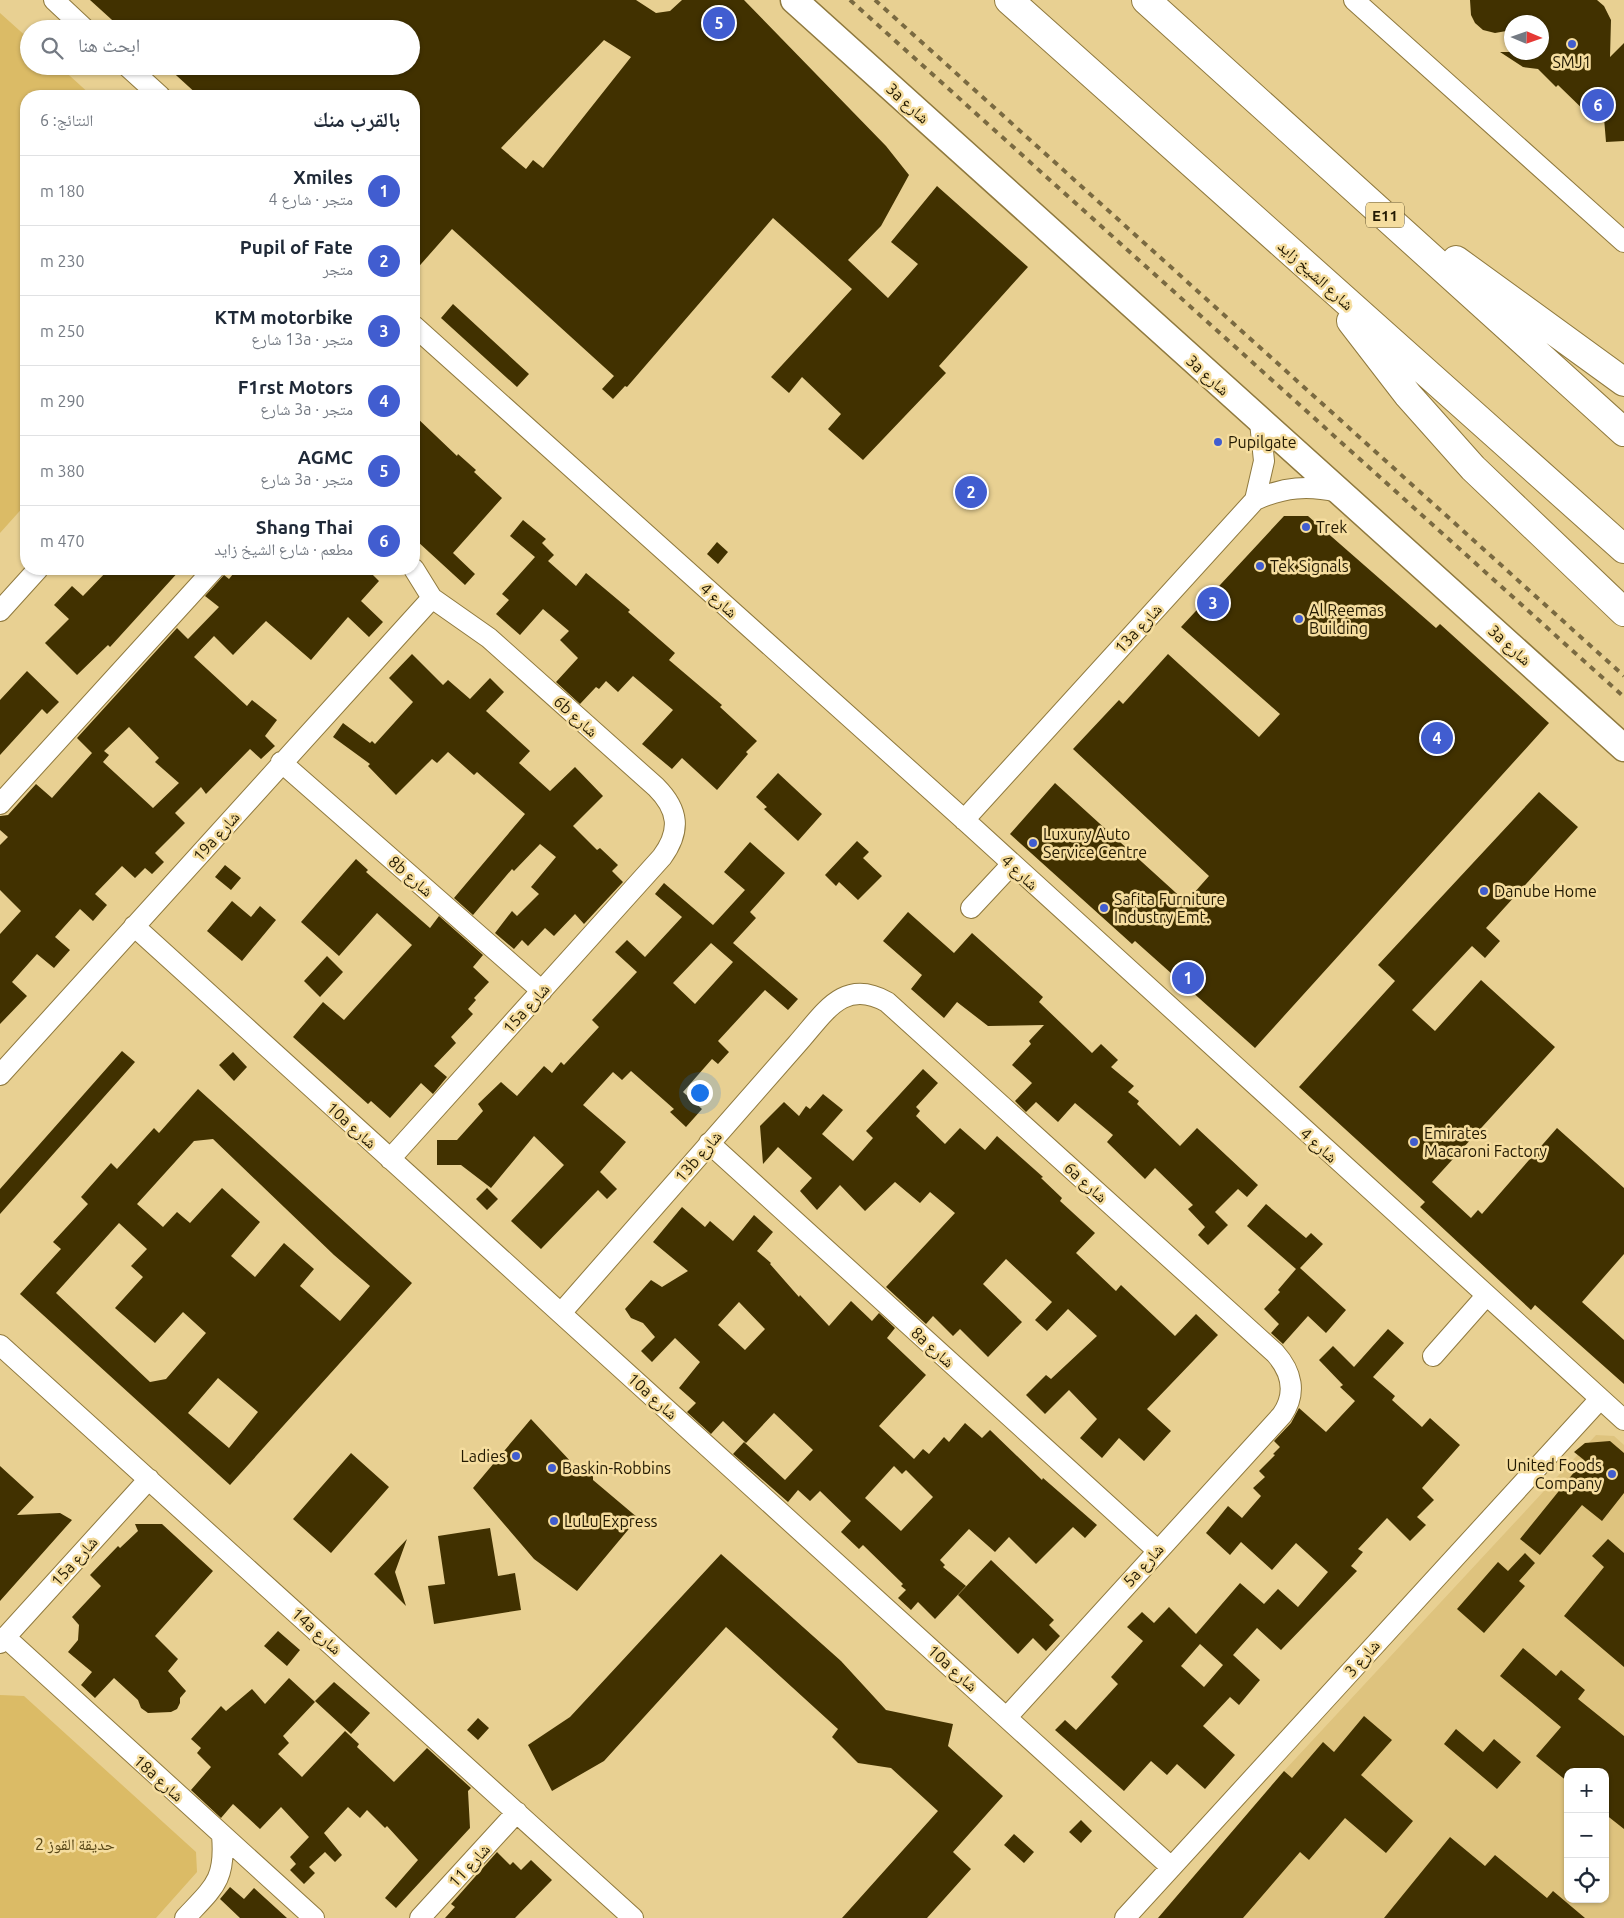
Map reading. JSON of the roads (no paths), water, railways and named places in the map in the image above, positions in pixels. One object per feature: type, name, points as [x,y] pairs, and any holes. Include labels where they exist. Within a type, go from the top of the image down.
[{"type":"highway","name":"شارع الشيخ زايد","points":[[1009,0],[1624,549]]},
{"type":"highway","name":"E11","points":[[1146,0],[1624,432]]},
{"type":"highway","points":[[1379,210],[1511,298],[1624,382]]},
{"type":"highway","points":[[1321,279],[1377,357],[1440,432],[1508,503],[1624,612]]},
{"type":"street","points":[[54,0],[75,20]]},
{"type":"street","name":"3a شارع","points":[[794,0],[1260,422],[1624,748]]},
{"type":"street","points":[[1354,0],[1624,242]]},
{"type":"street","points":[[137,75],[153,90]]},
{"type":"street","name":"شارع 4","points":[[420,331],[964,820],[1624,1420]]},
{"type":"street","points":[[1255,500],[1264,461],[1264,441],[1260,422]]},
{"type":"street","name":"13a شارع","points":[[964,820],[1255,500],[1274,491],[1296,487],[1317,487],[1338,492]]},
{"type":"street","points":[[0,611],[33,575]]},
{"type":"street","points":[[0,804],[209,575]]},
{"type":"street","points":[[418,575],[432,598]]},
{"type":"street","name":"19a شارع","points":[[0,1075],[281,762],[432,598]]},
{"type":"street","name":"6b شارع","points":[[432,598],[488,638],[667,798],[674,813],[675,829],[671,844],[662,857]]},
{"type":"street","name":"8b شارع","points":[[281,762],[542,991]]},
{"type":"street","name":"15a شارع","points":[[390,1159],[662,857]]},
{"type":"street","points":[[971,908],[1012,864]]},
{"type":"street","name":"10a شارع","points":[[134,926],[1171,1867]]},
{"type":"street","name":"6a شارع","points":[[836,1001],[848,994],[862,993],[875,995],[887,1002],[1275,1353],[1284,1364],[1290,1376],[1292,1390],[1289,1404],[1282,1415]]},
{"type":"street","name":"13b شارع","points":[[561,1313],[836,1001]]},
{"type":"street","name":"8a شارع","points":[[709,1144],[1157,1550]]},
{"type":"street","points":[[1433,1356],[1486,1296]]},
{"type":"street","name":"14a شارع","points":[[0,1345],[633,1918]]},
{"type":"street","name":"شارع 3","points":[[1125,1918],[1600,1399]]},
{"type":"street","name":"5a شارع","points":[[1006,1717],[1282,1415]]},
{"type":"street","name":"15a شارع","points":[[3,1640],[149,1479]]},
{"type":"street","name":"18a شارع","points":[[3,1640],[314,1918]]},
{"type":"street","name":"شارع 11","points":[[420,1918],[517,1812]]},
{"type":"street","points":[[185,1918],[213,1887],[219,1876],[224,1858],[222,1835]]},
{"type":"railway","points":[[850,0],[1624,697]]},
{"type":"railway","points":[[875,0],[1624,676]]},
{"type":"place","name":"AGMC","points":[[719,23]]},
{"type":"place","name":"SMJ1","points":[[1572,44]]},
{"type":"place","name":"Shang Thai","points":[[1598,105]]},
{"type":"place","name":"Pupilgate","points":[[1218,442]]},
{"type":"place","name":"Pupil of Fate","points":[[971,492]]},
{"type":"place","name":"Trek","points":[[1306,527]]},
{"type":"place","name":"Tek Signals","points":[[1260,566]]},
{"type":"place","name":"KTM motorbike","points":[[1213,603]]},
{"type":"place","name":"Al Reemas Building","points":[[1299,619]]},
{"type":"place","name":"F1rst Motors","points":[[1437,738]]},
{"type":"place","name":"Luxury Auto Service Centre","points":[[1033,843]]},
{"type":"place","name":"Danube Home","points":[[1484,891]]},
{"type":"place","name":"Safita Furniture Industry Emt.","points":[[1104,908]]},
{"type":"place","name":"Xmiles","points":[[1188,978]]},
{"type":"place","name":"Emirates Macaroni Factory","points":[[1414,1142]]},
{"type":"place","name":"Ladies","points":[[516,1456]]},
{"type":"place","name":"Baskin-Robbins","points":[[552,1468]]},
{"type":"place","name":"United Foods Company","points":[[1612,1474]]},
{"type":"place","name":"LuLu Express","points":[[554,1521]]},
{"type":"park label","name":"حديقة القوز 2","points":[[75,1844]]}]
